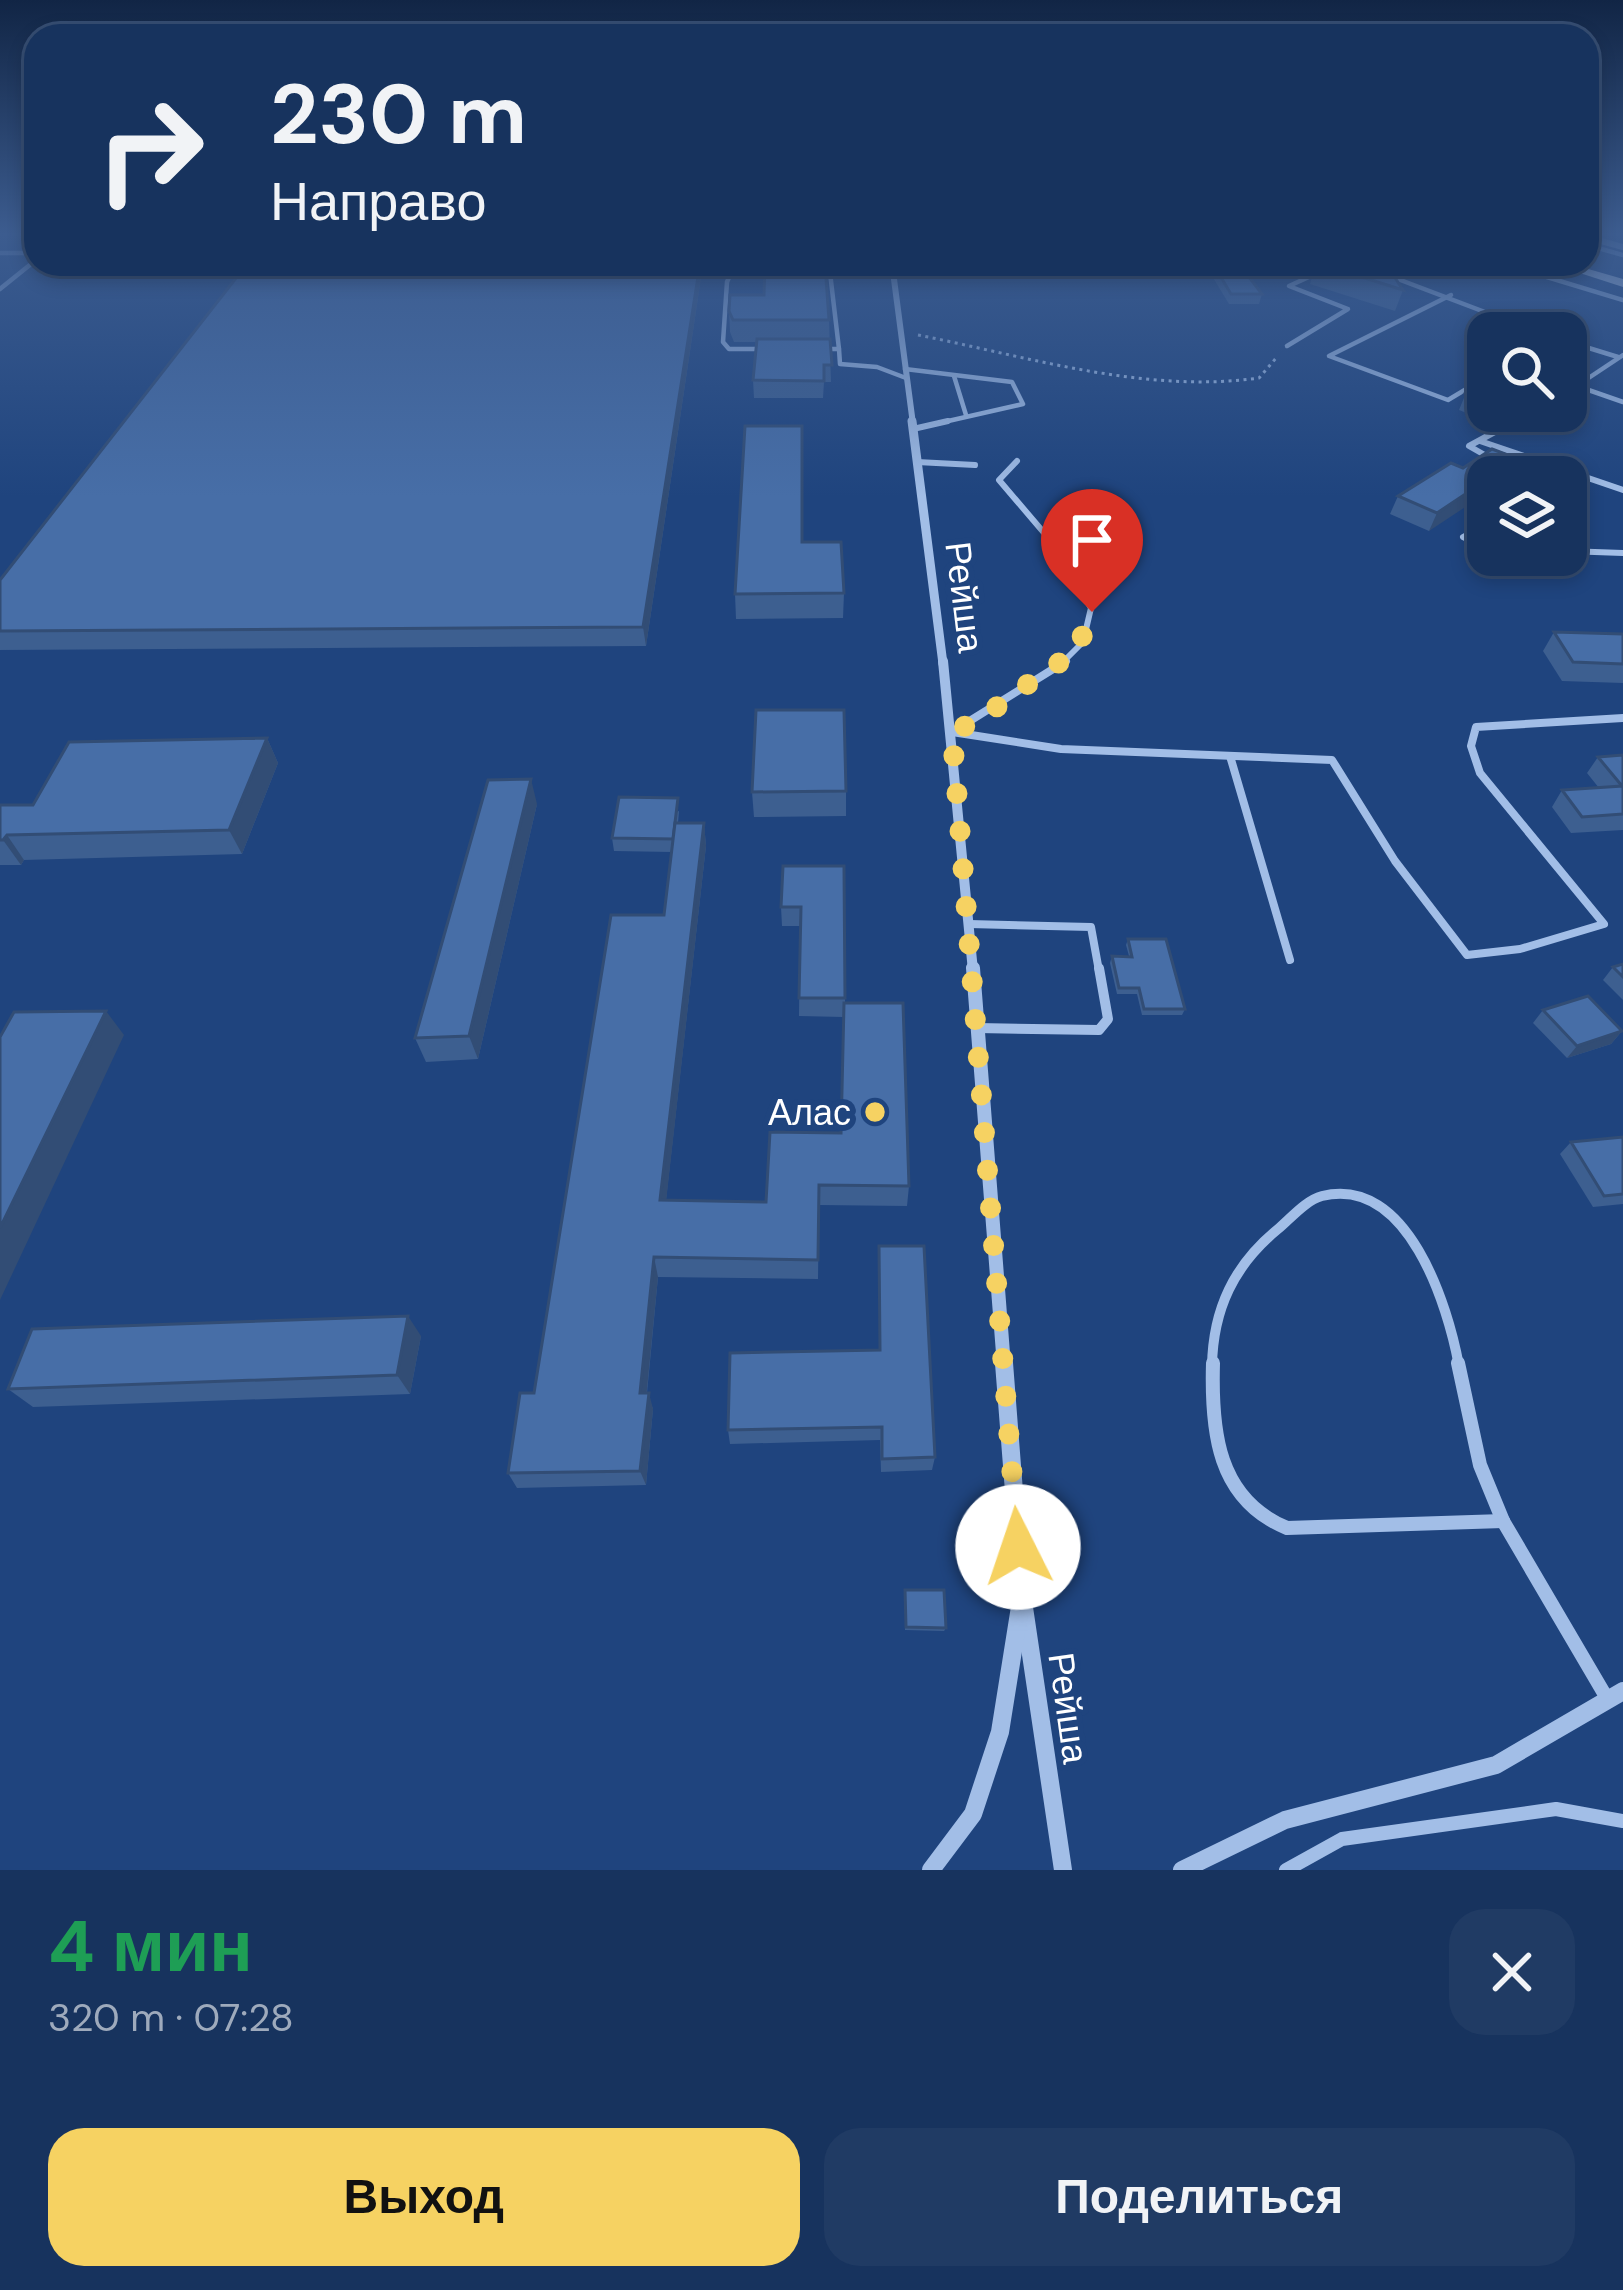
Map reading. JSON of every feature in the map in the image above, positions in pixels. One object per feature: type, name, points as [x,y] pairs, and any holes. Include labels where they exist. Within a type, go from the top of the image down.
[{"type":"street","name":"Рейша","points":[[900,323],[952,732],[1022,1594],[1063,1870]]},
{"type":"street","points":[[931,1870],[973,1814],[980,1794],[1000,1732],[1022,1594]]},
{"type":"street","points":[[1182,1870],[1285,1820],[1496,1765],[1616,1695]]},
{"type":"lane","points":[[724,323],[723,342],[729,349],[770,349]]},
{"type":"lane","points":[[836,323],[840,364],[1012,382],[1023,404],[913,429]]},
{"type":"lane","points":[[1287,346],[1326,323]]},
{"type":"lane","points":[[1395,323],[1328,356],[1448,400],[1467,389]]},
{"type":"lane","points":[[1587,347],[1622,357]]},
{"type":"lane","points":[[807,349],[839,349]]},
{"type":"lane","points":[[1587,380],[1622,357]]},
{"type":"lane","points":[[954,376],[967,415]]},
{"type":"lane","points":[[1587,389],[1623,402]]},
{"type":"lane","points":[[1488,456],[1469,446],[1495,432]]},
{"type":"lane","points":[[1480,440],[1623,490]]},
{"type":"lane","points":[[952,732],[975,723],[1048,668],[1075,654],[1090,624],[1086,597],[1053,544],[1022,500],[999,480],[1017,460]]},
{"type":"lane","points":[[917,462],[975,465]]},
{"type":"lane","points":[[1587,552],[1623,553]]},
{"type":"lane","points":[[952,732],[1060,749],[1332,760],[1392,860],[1467,955],[1484,955],[1543,946],[1604,924],[1480,773],[1471,746],[1477,727],[1623,718]]},
{"type":"lane","points":[[1231,756],[1290,960]]},
{"type":"lane","points":[[969,924],[1090,927],[1108,1019],[1099,1030],[977,1028]]},
{"type":"lane","points":[[1507,1521],[1287,1528],[1253,1514],[1232,1482],[1209,1360],[1215,1316],[1240,1265],[1316,1197],[1354,1196],[1407,1232],[1422,1253],[1458,1341],[1467,1418],[1480,1468],[1507,1521],[1616,1695]]},
{"type":"lane","points":[[1286,1870],[1342,1839],[1556,1809],[1623,1821]]},
{"type":"path","points":[[901,332],[1128,375],[1205,381],[1259,378],[1287,346]]},
{"type":"building","points":[[201,323],[691,323],[643,627],[0,631],[0,580]]},
{"type":"building","points":[[757,339],[830,339],[832,365],[824,365],[824,381],[753,380]]},
{"type":"building","points":[[745,426],[802,426],[802,542],[841,542],[844,593],[735,594]]},
{"type":"building","points":[[1492,449],[1510,456],[1481,456]]},
{"type":"building","points":[[1451,463],[1467,465],[1467,493],[1437,513],[1398,496]]},
{"type":"building","points":[[1554,632],[1623,634],[1623,664],[1573,662]]},
{"type":"building","points":[[756,710],[844,710],[846,791],[752,792]]},
{"type":"building","points":[[267,738],[229,830],[7,835],[0,840],[0,805],[33,805],[69,742]]},
{"type":"building","points":[[1623,755],[1623,814],[1582,817],[1562,790],[1622,786],[1598,757]]},
{"type":"building","points":[[531,779],[469,1036],[415,1038],[488,780]]},
{"type":"building","points":[[619,797],[678,798],[673,839],[612,838]]},
{"type":"building","points":[[675,823],[704,823],[660,1200],[766,1202],[770,1132],[841,1133],[844,1003],[903,1003],[909,1186],[819,1185],[818,1260],[654,1257],[640,1393],[649,1393],[640,1471],[508,1473],[520,1393],[534,1393],[611,915],[664,915]]},
{"type":"building","points":[[783,866],[844,866],[845,998],[799,998],[801,907],[781,907]]},
{"type":"building","points":[[1128,939],[1166,939],[1185,1009],[1144,1009],[1139,988],[1119,988],[1112,956],[1132,957]]},
{"type":"building","points":[[1588,996],[1622,1031],[1577,1046],[1543,1010]]},
{"type":"building","points":[[106,1011],[0,1228],[0,1037],[14,1012]]},
{"type":"building","points":[[1623,1137],[1623,1194],[1604,1196],[1571,1142]]},
{"type":"building","points":[[879,1246],[924,1246],[935,1457],[882,1459],[882,1427],[728,1430],[730,1353],[880,1350]]},
{"type":"building","points":[[408,1316],[397,1375],[8,1389],[32,1329]]},
{"type":"building","points":[[905,1590],[944,1590],[946,1628],[906,1627]]},
{"type":"place","name":"Алас","points":[[875,1112]]},
{"type":"route","points":[[1018,1547],[952,732],[975,723],[1008,695],[1075,654],[1092,612]]}]
